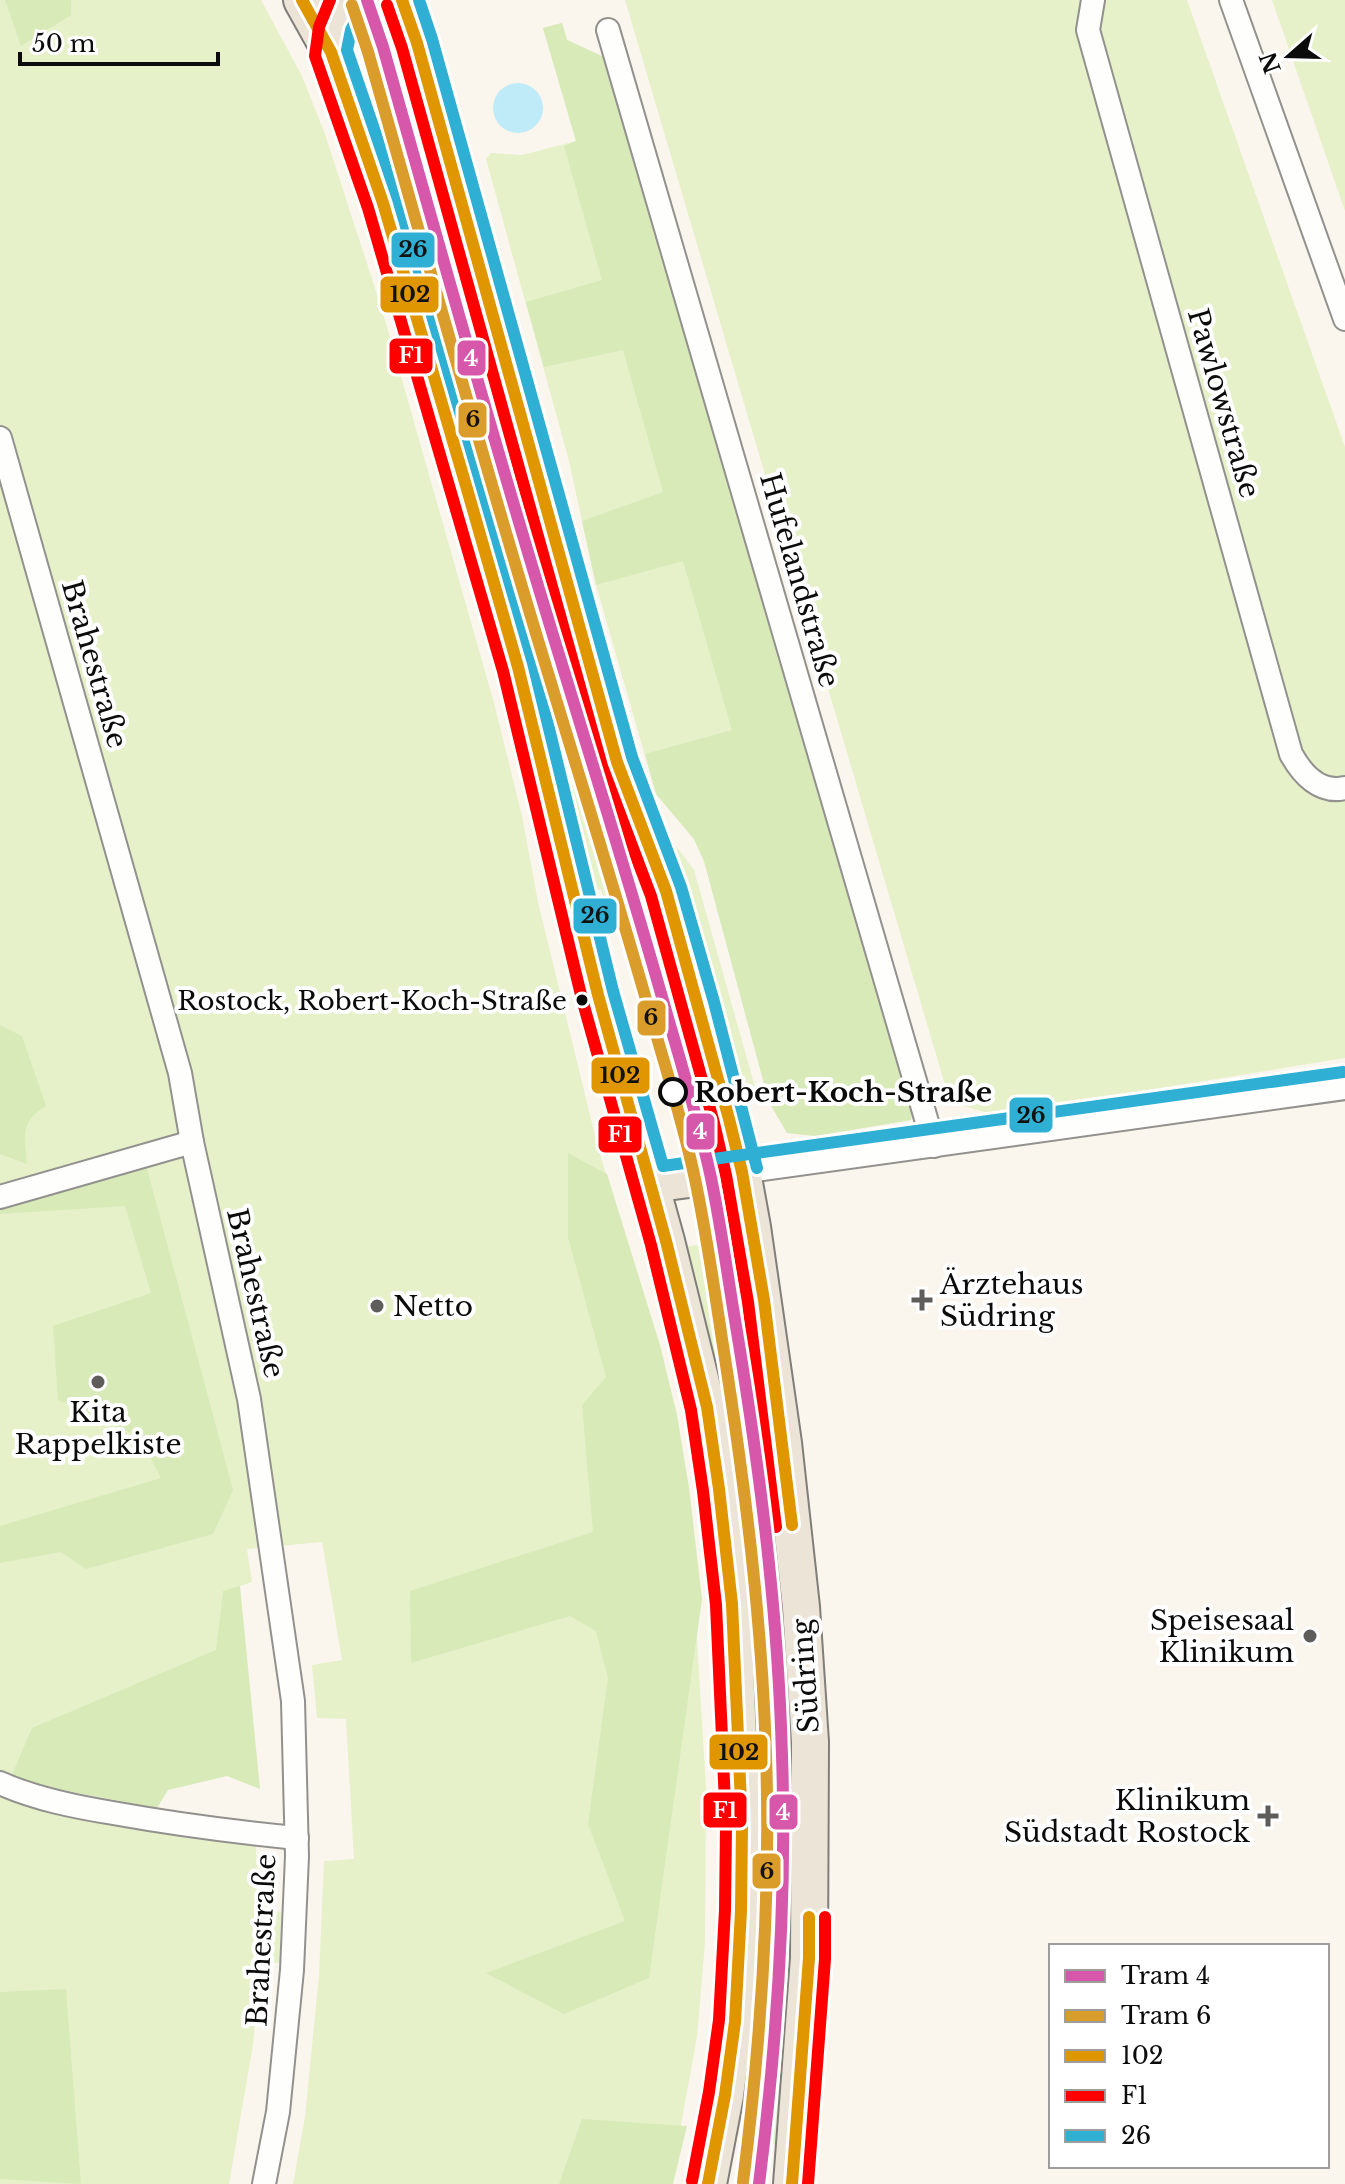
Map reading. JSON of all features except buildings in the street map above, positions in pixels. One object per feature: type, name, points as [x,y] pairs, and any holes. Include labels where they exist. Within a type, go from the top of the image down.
[{"type":"main road","points":[[302,0],[331,52],[388,218],[514,652],[598,995],[651,1184],[707,1407],[733,1618],[742,1825],[735,2022],[708,2184]]},
{"type":"main road","points":[[331,52],[337,20],[348,0]]},
{"type":"main road","name":"Südring","points":[[402,0],[417,43],[617,762],[666,891],[742,1172],[762,1285],[783,1443],[801,1607],[810,1742],[809,1958],[792,2184]]},
{"type":"main road","points":[[651,1184],[742,1172]]},
{"type":"street","name":"Pawlowstraße","points":[[1093,0],[1088,30],[1291,754],[1300,771],[1315,784],[1335,790],[1345,788]]},
{"type":"street","points":[[1231,0],[1345,319]]},
{"type":"street","name":"Hufelandstraße","points":[[608,30],[934,1146]]},
{"type":"street","name":"Brahestraße","points":[[0,438],[180,1073],[192,1142],[251,1410],[293,1701],[297,1838],[292,1970],[278,2112],[264,2184]]},
{"type":"street","points":[[742,1172],[1345,1088]]},
{"type":"street","points":[[0,1197],[192,1142]]},
{"type":"street","points":[[0,1783],[99,1811],[179,1825],[297,1838]]},
{"type":"green space","points":[[0,0],[261,0],[302,76],[325,134],[383,313],[494,703],[522,816],[538,902],[598,1148],[651,1319],[693,1573],[706,1788],[705,1943],[697,2037],[667,2184],[293,2184],[305,2117],[319,1975],[324,1861],[354,1859],[346,1719],[317,1718],[312,1665],[342,1660],[322,1542],[247,1549],[252,1582],[223,1592],[217,1651],[12,1779],[0,1775]]},
{"type":"green space","points":[[5,0],[71,0],[71,15],[21,46]]},
{"type":"green space","points":[[625,0],[1187,0],[1345,447],[1345,1058],[995,1115],[950,1102]]},
{"type":"green space","points":[[1272,0],[1345,0],[1345,211]]},
{"type":"green space","points":[[562,23],[567,40],[606,58],[911,1120],[815,1136],[787,1133],[769,1102],[704,861],[694,839],[656,794],[596,585],[569,461],[486,159],[491,153],[522,155],[576,141],[543,28]]},
{"type":"green space","points":[[562,23],[567,40],[606,58],[913,1109],[911,1120],[815,1136],[787,1133],[769,1102],[704,861],[694,839],[656,794],[645,754],[732,730],[683,561],[596,585],[582,521],[663,492],[623,350],[544,367],[526,302],[602,280],[564,146],[576,141],[543,28]]},
{"type":"green space","points":[[403,60],[655,907],[642,911],[546,598],[392,63]]},
{"type":"green space","points":[[367,69],[519,604],[616,919],[609,921],[601,889],[592,892],[355,73]]},
{"type":"green space","points":[[649,811],[694,870],[758,1098],[743,1103],[699,949]]},
{"type":"green space","points":[[0,1025],[22,1036],[46,1106],[31,1118],[26,1130],[27,1164],[0,1154]]},
{"type":"green space","points":[[568,1153],[607,1174],[660,1345],[677,1415],[702,1599],[649,1978],[564,2014],[486,1973],[625,1921],[588,1824],[608,1678],[596,1631],[570,1616],[411,1663],[410,1591],[593,1532],[582,1405],[606,1377],[568,1237]]},
{"type":"green space","points":[[146,1165],[233,1490],[213,1534],[86,1569],[61,1552],[0,1563],[0,1526],[161,1478],[140,1437],[58,1400],[53,1326],[151,1293],[125,1206],[0,1214],[0,1204]]},
{"type":"green space","points":[[738,1240],[774,1497],[789,1649],[795,1914],[784,2145],[772,2144],[783,2054],[789,1912],[789,1778],[769,1495],[729,1241]]},
{"type":"green space","points":[[701,1245],[749,1587],[759,1739],[761,1909],[744,2142],[739,2141],[743,2108],[736,2106],[753,1907],[681,1247]]},
{"type":"green space","points":[[240,1586],[260,1789],[227,1776],[168,1790],[157,1808],[11,1777],[32,1728],[216,1650],[223,1591]]},
{"type":"green space","points":[[0,1791],[21,1802],[107,1823],[256,1846],[256,1854],[272,1880],[276,1911],[281,1912],[280,1963],[260,1962],[253,2045],[229,2184],[0,2184]]},
{"type":"green space","points":[[66,1989],[81,2184],[0,2179],[0,1992]]},
{"type":"green space","points":[[582,2119],[687,2126],[673,2184],[559,2184]]},
{"type":"water","points":[[518,83],[535,91],[543,108],[535,125],[518,133],[501,125],[493,108],[501,91]]},
{"type":"tram line","name":"4","points":[[367,0],[650,956],[700,1132],[717,1210],[758,1475],[780,1699],[782,1917],[776,2024],[759,2184]]},
{"type":"tram line","name":"6","points":[[352,5],[667,1073],[703,1222],[745,1503],[761,1654],[766,1755],[767,1862],[763,1969],[743,2182]]},
{"type":"transit line","name":"102","points":[[302,0],[331,52],[383,203],[467,489],[518,667],[598,995],[666,1241],[707,1407],[732,1604],[742,1825],[735,2022],[708,2184]]},
{"type":"transit line","name":"F1","points":[[330,0],[319,27],[315,56],[368,208],[503,671],[582,999],[651,1245],[691,1410],[716,1605],[726,1825],[719,2020],[692,2181]]},
{"type":"transit line","name":"102","points":[[402,0],[417,43],[617,762],[666,891],[729,1119],[742,1172],[764,1300],[792,1525]]},
{"type":"transit line","name":"26","points":[[419,0],[632,757],[681,887],[757,1168]]},
{"type":"transit line","name":"F1","points":[[387,5],[402,48],[602,766],[651,896],[714,1123],[748,1302],[776,1527]]},
{"type":"transit line","name":"26","points":[[362,8],[351,30],[347,50],[398,199],[533,663],[613,991],[663,1166],[1343,1072]]},
{"type":"transit line","name":"102","points":[[792,2184],[809,1958],[809,1917]]},
{"type":"transit line","name":"F1","points":[[808,2184],[825,1959],[825,1917]]},
{"type":"place","name":"Rostock, Robert-Koch-Straße","points":[[582,1000]]},
{"type":"place","name":"Robert-Koch-Straße","points":[[673,1092]]},
{"type":"place","name":"Ärztehaus Südring","points":[[922,1300]]},
{"type":"place","name":"Netto","points":[[377,1306]]},
{"type":"place","name":"Kita Rappelkiste","points":[[98,1382]]},
{"type":"place","name":"Speisesaal Klinikum","points":[[1310,1636]]},
{"type":"place","name":"Klinikum Südstadt Rostock","points":[[1268,1816]]}]
